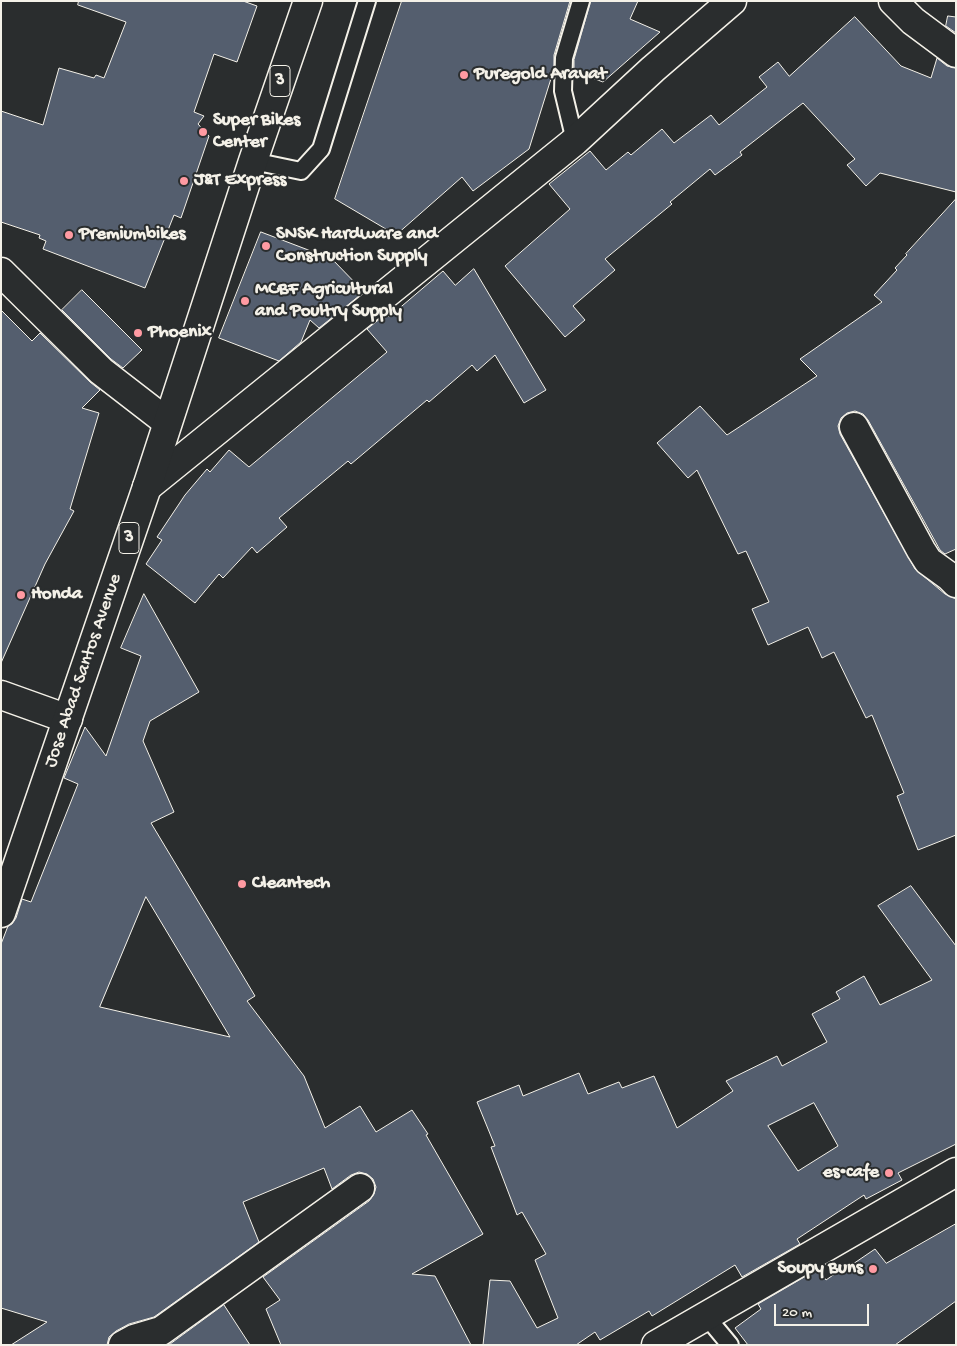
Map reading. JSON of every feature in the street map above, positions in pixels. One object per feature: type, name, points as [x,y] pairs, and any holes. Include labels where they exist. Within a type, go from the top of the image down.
[{"type":"main road","name":"Jose Abad Santos Avenue","points":[[1,913],[147,487],[252,161],[308,1]]},
{"type":"main road","points":[[147,487],[575,141],[653,69],[732,1]]},
{"type":"main road","points":[[893,1],[913,20],[956,53]]},
{"type":"main road","points":[[1,272],[101,371],[167,422]]},
{"type":"main road","points":[[854,427],[928,561],[956,583]]},
{"type":"main road","points":[[1,695],[68,719]]},
{"type":"main road","points":[[656,1345],[956,1172]]},
{"type":"main road","points":[[123,1345],[134,1339],[161,1330],[360,1188]]},
{"type":"lane","points":[[252,161],[301,171],[321,149],[367,1]]},
{"type":"lane","points":[[575,141],[563,91],[564,58],[581,1]]},
{"type":"lane","points":[[706,1316],[730,1345]]},
{"type":"building","points":[[79,1],[243,1],[257,6],[237,62],[214,54],[194,112],[204,116],[198,124],[209,136],[181,218],[174,215],[145,288],[43,249],[46,241],[39,238],[40,235],[1,222],[1,111],[43,125],[59,68],[94,78],[96,75],[104,78],[126,22],[78,5]]},
{"type":"building","name":"Puregold Arayat","points":[[402,1],[570,1],[554,55],[554,69],[529,149],[473,191],[462,177],[396,235],[335,199]]},
{"type":"building","points":[[591,1],[638,1],[630,19],[660,32],[603,82],[574,71],[574,60]]},
{"type":"building","points":[[948,16],[956,17],[956,33],[946,26]]},
{"type":"building","points":[[855,17],[901,66],[931,78],[937,58],[947,66],[956,68],[956,192],[880,173],[866,186],[847,165],[855,159],[803,103],[740,152],[742,155],[715,175],[710,169],[670,202],[672,204],[605,259],[615,270],[573,306],[585,320],[565,337],[505,266],[570,209],[549,184],[590,151],[606,170],[628,152],[631,155],[662,129],[674,143],[711,115],[719,125],[767,87],[759,77],[778,62],[789,76]]},
{"type":"building","points":[[956,199],[956,549],[945,554],[940,550],[863,414],[855,411],[847,413],[841,418],[838,426],[840,434],[915,569],[945,594],[956,599],[956,835],[918,850],[897,796],[904,793],[872,715],[866,718],[834,652],[822,658],[808,627],[768,645],[752,609],[769,602],[746,551],[738,554],[697,470],[688,478],[657,443],[700,406],[727,435],[817,376],[800,359],[882,302],[874,295],[897,270],[895,268],[906,254]]},
{"type":"building","points":[[261,232],[332,259],[364,292],[319,328],[310,320],[301,342],[279,361],[219,338]]},
{"type":"building","points":[[474,269],[546,390],[524,403],[495,355],[477,371],[472,365],[351,464],[348,461],[279,518],[287,527],[257,553],[252,547],[223,578],[219,574],[195,603],[146,564],[162,540],[157,537],[185,495],[207,469],[210,472],[229,450],[249,467],[387,352],[367,329],[386,314],[389,317],[443,271],[455,285]]},
{"type":"building","points":[[82,290],[142,350],[123,368],[111,359],[62,310]]},
{"type":"building","points":[[1,310],[32,341],[40,333],[100,390],[82,408],[99,413],[70,509],[74,511],[45,564],[1,663]]},
{"type":"building","points":[[144,594],[199,692],[150,721],[143,741],[174,812],[151,823],[255,996],[247,1001],[304,1076],[325,1128],[360,1106],[376,1132],[412,1110],[428,1134],[426,1135],[483,1234],[412,1274],[435,1276],[471,1345],[281,1345],[266,1309],[280,1300],[263,1277],[369,1201],[376,1187],[373,1179],[367,1174],[359,1172],[351,1175],[332,1189],[324,1168],[243,1202],[259,1242],[154,1317],[129,1324],[116,1331],[109,1337],[107,1345],[11,1345],[47,1322],[1,1308],[1,944],[8,926],[16,918],[22,899],[31,902],[78,784],[64,778],[85,727],[106,756],[141,656],[121,648]],"holes":[[[146,897],[230,1037],[100,1007]]]},
{"type":"building","points":[[911,886],[956,946],[956,1144],[898,1173],[902,1180],[866,1199],[864,1195],[797,1239],[800,1244],[742,1277],[735,1265],[652,1316],[649,1311],[600,1340],[595,1332],[576,1345],[483,1345],[490,1280],[510,1281],[537,1328],[558,1318],[535,1260],[546,1254],[522,1212],[517,1215],[491,1147],[495,1146],[477,1102],[519,1085],[523,1096],[579,1073],[588,1094],[619,1082],[622,1088],[654,1076],[677,1128],[733,1091],[726,1081],[777,1056],[782,1066],[827,1042],[812,1014],[840,999],[836,992],[864,976],[880,1005],[932,980],[878,906]],"holes":[[[814,1103],[838,1146],[798,1171],[768,1126]]]},
{"type":"building","points":[[956,1224],[956,1301],[895,1345],[748,1345],[735,1328],[761,1309],[758,1304],[818,1269],[826,1280],[875,1249],[886,1263]]},
{"type":"building","points":[[224,1305],[250,1345],[168,1345],[170,1344]]},
{"type":"place","name":"Puregold Arayat","points":[[464,75]]},
{"type":"place","name":"Super Bikes Center","points":[[203,132]]},
{"type":"place","name":"J&T Express","points":[[184,181]]},
{"type":"place","name":"Premiumbikes","points":[[69,235]]},
{"type":"place","name":"SNSK Hardware and Construction Supply","points":[[266,246]]},
{"type":"place","name":"MCBF Agricultural and Poultry Supply","points":[[245,301]]},
{"type":"place","name":"Phoenix","points":[[138,333]]},
{"type":"place","name":"Honda","points":[[21,595]]},
{"type":"place","name":"Cleantech","points":[[242,884]]},
{"type":"place","name":"es•cafe","points":[[889,1173]]},
{"type":"place","name":"Soupy Buns","points":[[873,1269]]}]
